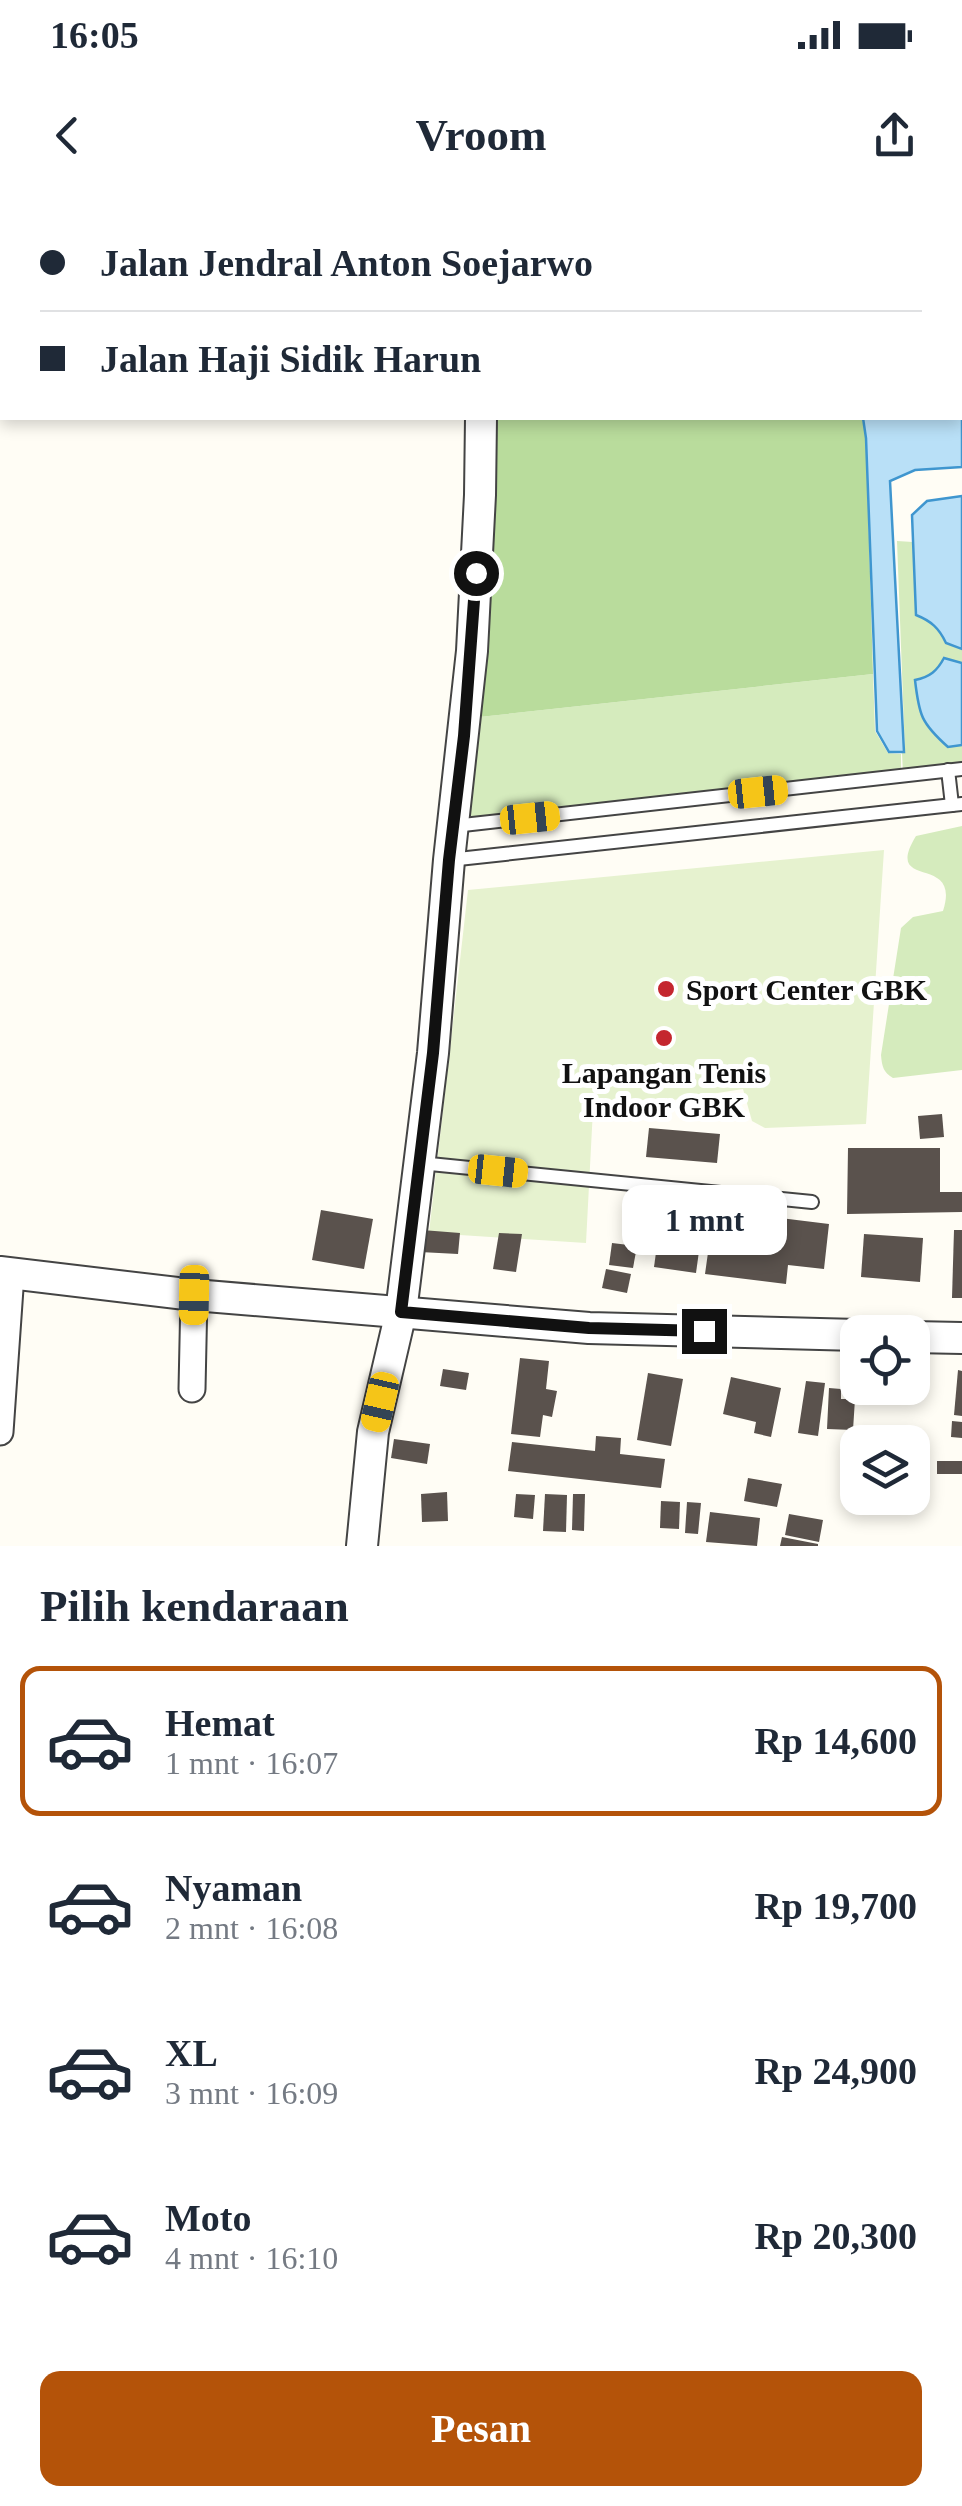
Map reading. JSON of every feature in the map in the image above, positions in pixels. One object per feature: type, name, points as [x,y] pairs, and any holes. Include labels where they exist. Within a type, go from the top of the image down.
[{"type":"street","points":[[362,1546],[373,1432],[401,1312],[433,1053],[472,651],[481,420]]},
{"type":"street","points":[[0,1432],[6,1273],[194,1295],[589,1328],[840,1335]]},
{"type":"street","points":[[192,1389],[194,1295]]},
{"type":"street","points":[[930,1337],[962,1338]]},
{"type":"lane","points":[[449,860],[957,805],[955,770],[454,826]]},
{"type":"lane","points":[[420,1163],[812,1202]]},
{"type":"green space","points":[[483,420],[862,420],[873,674],[470,718]]},
{"type":"green space","points":[[897,541],[913,542],[916,615],[934,626],[946,643],[962,649],[962,663],[944,658],[933,672],[916,680],[948,746],[962,745],[962,765],[903,774]]},
{"type":"green space","points":[[873,674],[875,731],[888,753],[901,754],[901,774],[456,824],[470,718]]},
{"type":"green space","points":[[962,826],[962,1070],[893,1078],[884,1068],[881,1055],[901,928],[913,917],[943,911],[946,893],[942,882],[909,863],[908,853],[916,836]]},
{"type":"green space","name":"Sport Center GBK","points":[[884,850],[866,1124],[765,1128],[752,1121],[743,1089],[593,1109],[586,1243],[429,1233],[468,890]]},
{"type":"water","points":[[863,420],[962,420],[962,467],[915,470],[890,481],[904,752],[889,752],[877,731]]},
{"type":"water","points":[[962,496],[962,649],[946,643],[934,626],[916,615],[912,515],[927,501]]},
{"type":"water","points":[[944,658],[962,663],[962,745],[948,747],[923,718],[915,680],[932,673]]},
{"type":"building","points":[[942,1114],[944,1137],[920,1139],[918,1116]]},
{"type":"building","points":[[649,1128],[720,1134],[717,1163],[646,1157]]},
{"type":"building","points":[[848,1148],[940,1148],[940,1192],[962,1192],[962,1212],[847,1214]]},
{"type":"building","points":[[662,1209],[704,1215],[696,1273],[654,1267]]},
{"type":"building","points":[[321,1210],[373,1219],[364,1269],[312,1260]]},
{"type":"building","points":[[714,1210],[829,1224],[824,1269],[788,1265],[786,1284],[705,1274]]},
{"type":"building","points":[[422,1230],[460,1233],[458,1254],[420,1252]]},
{"type":"building","points":[[954,1230],[962,1230],[962,1298],[952,1298]]},
{"type":"building","points":[[499,1233],[522,1234],[516,1272],[493,1269]]},
{"type":"building","points":[[864,1234],[923,1238],[920,1282],[861,1277]]},
{"type":"building","points":[[612,1243],[637,1246],[633,1268],[609,1265]]},
{"type":"building","points":[[606,1269],[631,1274],[627,1293],[602,1288]]},
{"type":"building","points":[[520,1358],[549,1361],[546,1389],[557,1391],[552,1417],[543,1415],[540,1437],[511,1434]]},
{"type":"building","points":[[443,1369],[469,1373],[466,1390],[440,1386]]},
{"type":"building","points":[[958,1370],[962,1371],[962,1416],[954,1415]]},
{"type":"building","points":[[648,1373],[683,1379],[671,1446],[637,1440]]},
{"type":"building","points":[[731,1377],[781,1388],[771,1437],[754,1433],[756,1422],[723,1414]]},
{"type":"building","points":[[806,1381],[825,1383],[818,1436],[798,1433]]},
{"type":"building","points":[[829,1388],[840,1389],[840,1405],[855,1405],[853,1425],[827,1429]]},
{"type":"building","points":[[952,1421],[962,1422],[962,1438],[951,1437]]},
{"type":"building","points":[[596,1436],[621,1438],[620,1454],[665,1459],[661,1488],[508,1471],[512,1442],[595,1451]]},
{"type":"building","points":[[394,1439],[430,1444],[427,1464],[391,1458]]},
{"type":"building","points":[[937,1461],[962,1461],[962,1474],[937,1474]]},
{"type":"building","points":[[748,1478],[782,1484],[777,1507],[744,1501]]},
{"type":"building","points":[[447,1492],[448,1521],[422,1522],[421,1494]]},
{"type":"building","points":[[516,1494],[535,1495],[533,1519],[514,1517]]},
{"type":"building","points":[[545,1494],[567,1495],[566,1532],[543,1531]]},
{"type":"building","points":[[573,1494],[585,1494],[584,1531],[572,1530]]},
{"type":"building","points":[[661,1501],[680,1502],[679,1529],[660,1528]]},
{"type":"building","points":[[687,1502],[701,1503],[698,1534],[685,1533]]},
{"type":"building","points":[[710,1512],[760,1518],[757,1546],[706,1542]]},
{"type":"building","points":[[789,1514],[823,1520],[819,1542],[785,1535]]},
{"type":"building","points":[[782,1537],[818,1544],[818,1546],[780,1546]]},
{"type":"place","name":"Sport Center GBK","points":[[666,989]]},
{"type":"place","name":"Lapangan Tenis Indoor GBK","points":[[664,1038]]},
{"type":"route","points":[[476,573],[433,1053],[401,1312],[589,1328],[704,1331]]}]
